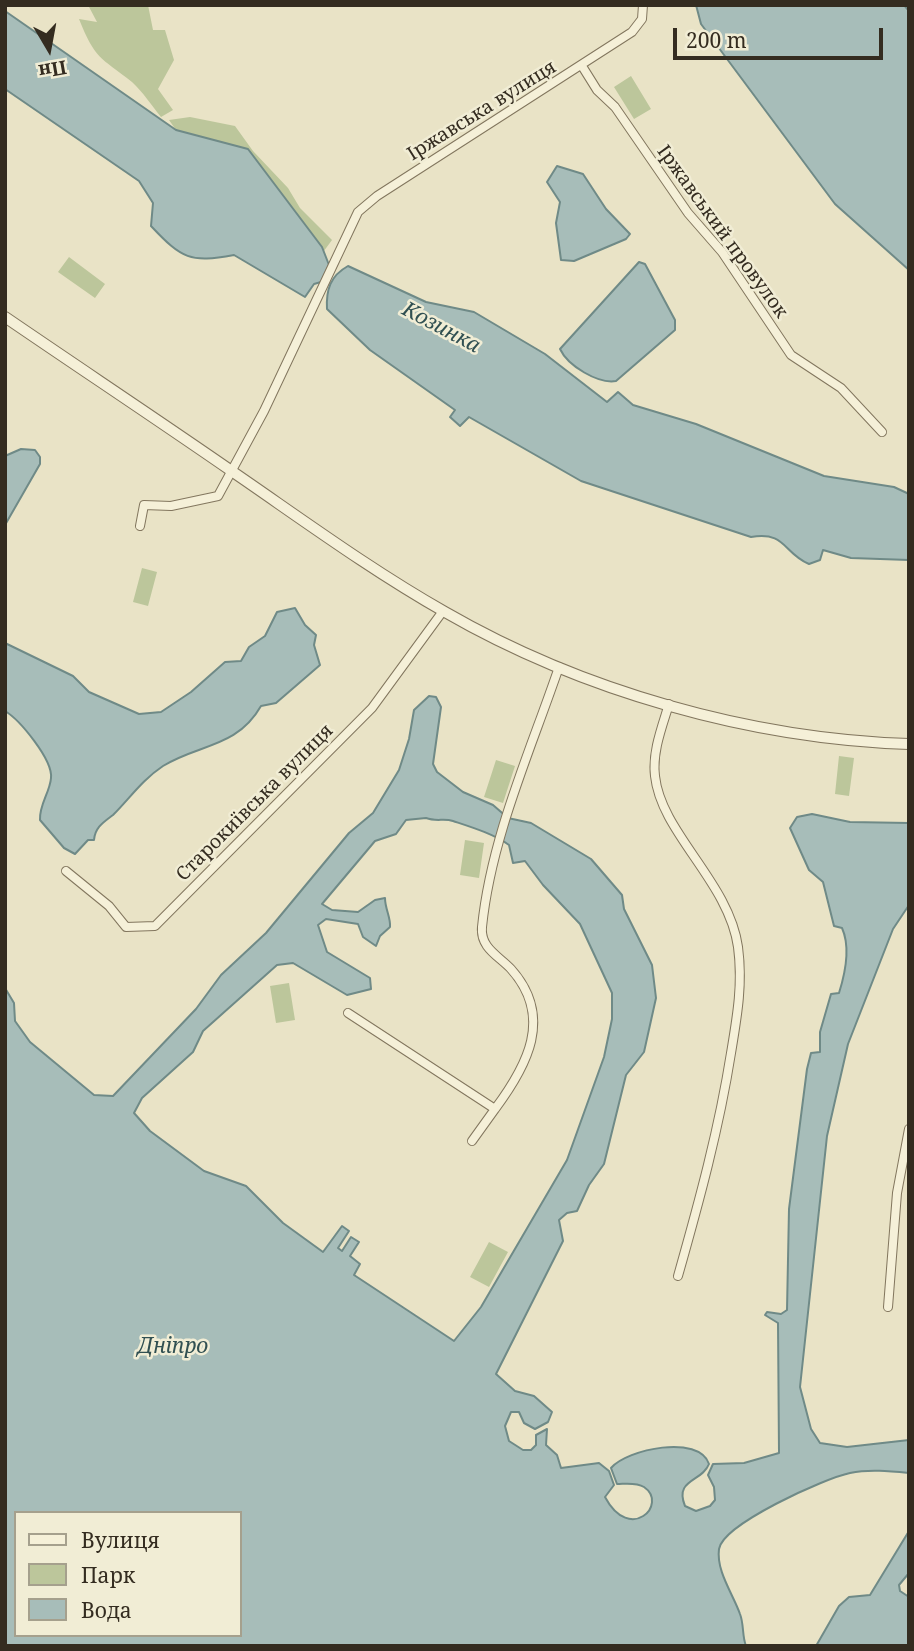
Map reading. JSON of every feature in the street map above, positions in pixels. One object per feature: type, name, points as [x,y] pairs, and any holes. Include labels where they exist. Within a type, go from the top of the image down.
[{"type":"street","name":"Іржавська вулиця","points":[[141,526],[144,505],[171,506],[218,496],[318,299],[358,212],[377,196],[632,32],[642,19],[643,5]]},
{"type":"street","name":"Іржавський провулок","points":[[582,66],[597,90],[615,107],[688,213],[722,252],[791,355],[841,388],[882,432]]},
{"type":"street","points":[[5,317],[348,551],[443,611],[559,667],[669,704],[746,724],[806,736],[909,744]]},
{"type":"street","name":"Старокиївська вулиця","points":[[66,871],[109,906],[126,927],[155,926],[372,708],[443,611]]},
{"type":"street","points":[[472,1141],[523,1068],[533,1027],[529,1004],[519,981],[482,938],[495,853],[559,667]]},
{"type":"street","points":[[669,704],[656,752],[657,789],[672,819],[726,907],[736,936],[740,973],[739,1001],[718,1132],[678,1276]]},
{"type":"street","points":[[348,1013],[495,1109]]},
{"type":"street","points":[[888,1307],[897,1193],[909,1129]]},
{"type":"green space","points":[[88,5],[148,5],[153,30],[165,30],[174,60],[158,89],[173,110],[161,117],[132,82],[94,50],[79,19],[97,22]]},
{"type":"green space","points":[[631,76],[651,109],[634,119],[614,87]]},
{"type":"green space","points":[[190,117],[235,126],[253,151],[288,188],[300,208],[332,240],[321,255],[248,149],[176,130],[169,120]]},
{"type":"green space","points":[[69,257],[105,284],[95,298],[58,272]]},
{"type":"green space","points":[[142,568],[157,572],[148,606],[133,602]]},
{"type":"green space","points":[[839,756],[854,758],[849,796],[835,794]]},
{"type":"green space","points":[[496,760],[515,766],[503,803],[484,797]]},
{"type":"green space","points":[[465,840],[484,843],[479,878],[460,875]]},
{"type":"green space","points":[[289,983],[295,1020],[276,1023],[270,986]]},
{"type":"green space","points":[[489,1242],[508,1252],[489,1287],[470,1277]]},
{"type":"water","points":[[696,5],[904,5],[909,11],[909,270],[835,204],[701,24]]},
{"type":"water","points":[[5,11],[176,130],[248,149],[322,247],[329,265],[321,282],[314,284],[305,297],[234,255],[197,258],[171,246],[151,226],[153,203],[139,181],[5,89]]},
{"type":"water","points":[[557,166],[583,174],[606,209],[630,234],[626,239],[574,261],[561,260],[556,223],[560,202],[547,182]]},
{"type":"water","points":[[639,262],[645,264],[675,320],[675,330],[616,381],[592,377],[570,362],[560,349]]},
{"type":"water","name":"Козинка","points":[[348,266],[426,302],[474,312],[545,354],[607,402],[618,392],[633,405],[696,424],[824,476],[894,487],[909,494],[909,560],[851,558],[823,550],[820,560],[809,564],[771,537],[751,537],[581,481],[469,417],[460,426],[450,417],[455,410],[370,350],[327,309],[330,284],[337,274]]},
{"type":"water","points":[[21,449],[35,450],[40,457],[40,464],[5,525],[5,456]]},
{"type":"water","points":[[295,608],[305,625],[316,635],[314,645],[320,665],[276,703],[261,706],[251,720],[229,738],[176,759],[156,771],[100,825],[94,840],[88,840],[75,854],[64,848],[40,820],[51,778],[47,761],[27,731],[5,711],[5,643],[73,676],[89,692],[139,714],[161,712],[191,692],[225,662],[241,661],[249,647],[265,636],[277,612]]},
{"type":"water","name":"Дніпро","points":[[429,696],[436,697],[441,707],[433,764],[437,772],[463,792],[493,805],[508,818],[531,823],[591,859],[622,895],[624,909],[652,965],[656,998],[644,1052],[626,1075],[604,1164],[589,1185],[577,1211],[567,1213],[559,1220],[563,1241],[496,1374],[515,1391],[534,1396],[552,1412],[548,1422],[535,1429],[524,1423],[519,1412],[511,1412],[505,1426],[509,1441],[523,1450],[531,1450],[536,1445],[536,1435],[547,1429],[546,1445],[557,1455],[561,1468],[599,1463],[609,1471],[614,1485],[605,1497],[615,1511],[625,1518],[643,1516],[652,1502],[651,1494],[641,1485],[617,1484],[611,1468],[632,1455],[646,1450],[678,1447],[692,1449],[703,1455],[709,1464],[706,1470],[683,1491],[685,1506],[696,1511],[710,1506],[715,1500],[714,1487],[708,1475],[713,1464],[744,1463],[779,1453],[778,1323],[765,1315],[767,1312],[781,1314],[787,1310],[789,1209],[807,1069],[811,1053],[820,1052],[820,1032],[831,994],[839,993],[847,952],[842,928],[834,926],[823,882],[809,870],[790,828],[797,817],[812,814],[850,822],[909,823],[909,905],[893,929],[848,1044],[827,1136],[800,1387],[811,1429],[820,1443],[847,1447],[909,1440],[909,1473],[864,1471],[837,1477],[756,1515],[725,1539],[719,1549],[720,1566],[741,1618],[746,1646],[5,1646],[5,988],[14,1003],[15,1021],[30,1042],[94,1095],[113,1096],[196,1009],[221,975],[266,933],[349,833],[373,813],[399,770],[409,739],[414,710]],"holes":[[[406,820],[453,821],[489,834],[509,845],[513,863],[525,861],[543,885],[580,924],[612,993],[612,1019],[604,1057],[567,1160],[481,1307],[454,1341],[354,1275],[360,1264],[350,1256],[359,1242],[351,1237],[342,1251],[338,1248],[349,1231],[342,1226],[323,1252],[283,1223],[246,1186],[204,1171],[150,1131],[134,1113],[142,1098],[193,1052],[203,1031],[277,965],[293,963],[347,995],[371,989],[370,978],[327,952],[318,925],[326,919],[358,924],[363,937],[376,946],[380,936],[390,927],[385,898],[375,900],[358,912],[332,910],[322,904],[375,841],[396,834]]]},
{"type":"water","points":[[909,1531],[909,1573],[899,1585],[900,1591],[909,1597],[909,1646],[816,1646],[839,1606],[849,1597],[870,1595]]}]
